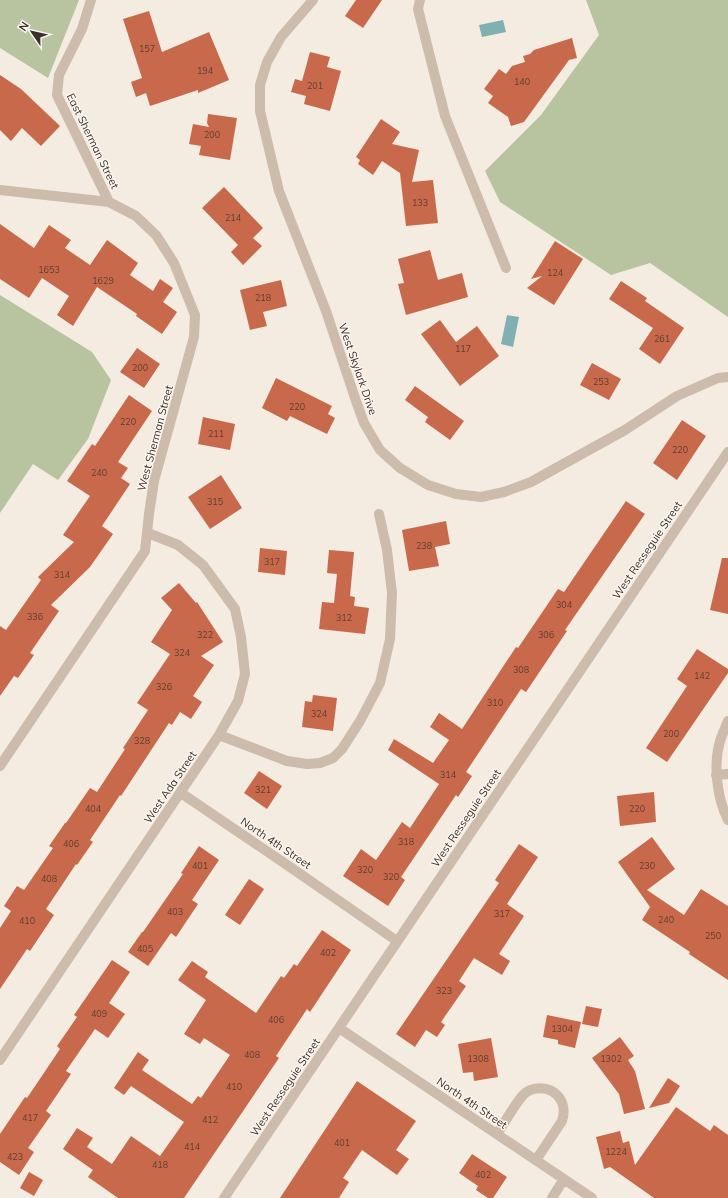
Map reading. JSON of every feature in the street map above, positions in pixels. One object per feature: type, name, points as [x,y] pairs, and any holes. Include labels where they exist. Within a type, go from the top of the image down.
[{"type":"street","name":"East Sherman Street","points":[[91,0],[82,29],[59,75],[57,95],[110,202]]},
{"type":"street","name":"West Skylark Drive","points":[[313,0],[281,37],[267,62],[260,85],[260,111],[279,191],[326,311],[358,408],[364,423],[380,450],[400,468],[428,485],[456,494],[481,497],[504,492],[531,482],[625,430],[677,396],[718,378],[728,377]]},
{"type":"street","points":[[420,0],[418,9],[445,116],[506,268]]},
{"type":"street","points":[[0,190],[110,202]]},
{"type":"street","name":"West Sherman Street","points":[[0,766],[145,551],[154,481],[194,337],[195,315],[174,263],[156,235],[136,216],[110,202]]},
{"type":"street","name":"West Resseguie Street","points":[[224,1198],[728,452]]},
{"type":"street","points":[[219,735],[287,761],[307,764],[320,763],[333,758],[342,749],[360,721],[380,683],[390,639],[392,593],[387,550],[379,514]]},
{"type":"street","name":"West Ada Street","points":[[0,1060],[181,793],[219,735],[238,701],[245,674],[241,637],[235,609],[203,565],[178,545],[148,533]]},
{"type":"street","points":[[728,721],[720,742],[716,775],[724,811],[728,820]]},
{"type":"street","points":[[716,775],[728,774]]},
{"type":"street","name":"North 4th Street","points":[[181,793],[397,941]]},
{"type":"street","name":"North 4th Street","points":[[339,1028],[592,1198]]},
{"type":"street","points":[[497,1134],[524,1095],[541,1088],[556,1094],[562,1103],[564,1115],[562,1121],[536,1160]]},
{"type":"street","points":[[552,1198],[564,1179]]},
{"type":"green space","points":[[0,0],[79,0],[48,78],[0,48]]},
{"type":"green space","points":[[586,0],[728,0],[728,317],[650,263],[611,275],[500,202],[485,171],[541,115],[599,35]]},
{"type":"green space","points":[[0,295],[92,352],[111,380],[88,439],[58,480],[33,464],[0,513]]},
{"type":"water","points":[[503,20],[506,32],[482,37],[479,25]]},
{"type":"water","points":[[507,315],[519,317],[513,347],[501,344]]},
{"type":"building","points":[[356,0],[382,0],[363,28],[345,16]]},
{"type":"building","points":[[149,11],[162,52],[209,32],[229,80],[198,93],[198,90],[150,106],[146,93],[136,97],[131,82],[142,78],[123,19]]},
{"type":"building","points":[[572,38],[577,58],[569,60],[524,122],[511,126],[508,117],[488,103],[493,96],[484,89],[499,69],[506,74],[512,66],[525,62],[523,56],[530,54],[534,50]]},
{"type":"building","points":[[310,52],[330,57],[327,67],[341,71],[330,111],[304,104],[306,96],[291,92],[295,79],[302,81]]},
{"type":"building","points":[[0,75],[21,89],[60,126],[41,146],[22,128],[11,141],[0,130]]},
{"type":"building","points":[[208,114],[237,118],[230,160],[199,155],[201,146],[189,144],[193,124],[209,127],[207,123]]},
{"type":"building","points":[[381,119],[400,132],[392,144],[419,150],[412,182],[433,180],[438,223],[406,226],[400,173],[382,161],[373,175],[358,164],[360,160],[356,157]]},
{"type":"building","points":[[224,187],[263,228],[253,238],[262,246],[243,265],[231,252],[238,245],[202,208]]},
{"type":"building","points":[[0,224],[34,248],[49,225],[71,240],[65,248],[90,265],[107,240],[138,263],[130,275],[153,291],[160,279],[173,288],[163,302],[177,312],[162,334],[136,316],[137,314],[97,287],[73,326],[57,315],[69,296],[42,278],[29,298],[0,279]]},
{"type":"building","points":[[555,241],[583,259],[554,305],[527,288],[542,276],[531,279]]},
{"type":"building","points":[[430,250],[438,280],[462,273],[468,297],[406,315],[398,284],[404,283],[398,259]]},
{"type":"building","points":[[281,280],[287,306],[263,312],[267,326],[250,330],[240,290]]},
{"type":"building","points":[[621,281],[647,298],[645,301],[684,328],[660,364],[639,349],[653,328],[609,299]]},
{"type":"building","points":[[440,320],[456,342],[477,326],[499,356],[460,386],[421,334]]},
{"type":"building","points":[[137,348],[160,364],[144,388],[120,372]]},
{"type":"building","points":[[592,363],[621,379],[609,400],[580,385]]},
{"type":"building","points":[[276,378],[332,406],[328,414],[335,418],[327,434],[290,416],[287,421],[262,408]]},
{"type":"building","points":[[415,386],[464,421],[450,440],[425,422],[428,417],[405,400]]},
{"type":"building","points":[[129,395],[152,411],[118,462],[128,468],[121,478],[130,484],[102,526],[113,534],[90,567],[51,605],[59,611],[30,653],[34,655],[18,678],[14,676],[0,696],[0,626],[6,630],[41,580],[38,577],[74,542],[63,535],[90,496],[67,481],[92,444],[95,446]]},
{"type":"building","points":[[203,417],[235,424],[230,450],[198,444]]},
{"type":"building","points":[[682,420],[706,436],[677,480],[653,463]]},
{"type":"building","points":[[221,475],[242,508],[210,529],[188,497]]},
{"type":"building","points":[[626,501],[645,514],[565,630],[567,631],[526,692],[521,689],[466,772],[472,776],[458,797],[456,795],[401,877],[405,880],[388,906],[343,876],[361,849],[376,860],[402,822],[410,828],[439,784],[388,750],[394,739],[433,763],[449,740],[430,727],[439,713],[462,729],[516,647],[518,648],[558,589],[564,592]]},
{"type":"building","points":[[446,521],[450,544],[435,547],[439,566],[409,571],[402,530]]},
{"type":"building","points":[[260,548],[287,551],[285,575],[258,572]]},
{"type":"building","points":[[329,550],[354,552],[350,596],[355,597],[354,606],[369,608],[365,634],[319,629],[322,602],[334,603],[337,574],[327,573]]},
{"type":"building","points":[[722,558],[728,558],[728,614],[710,610]]},
{"type":"building","points":[[179,583],[196,603],[197,602],[223,642],[201,656],[214,665],[193,696],[202,702],[191,719],[180,712],[172,725],[169,723],[90,840],[93,842],[77,865],[76,864],[46,909],[54,915],[30,951],[27,949],[0,989],[0,928],[11,911],[4,906],[17,886],[24,890],[53,848],[49,846],[90,788],[97,792],[148,710],[137,703],[170,654],[151,642],[172,610],[161,598]]},
{"type":"building","points":[[697,649],[728,669],[728,673],[667,762],[646,748],[687,686],[677,679]]},
{"type":"building","points":[[313,695],[337,698],[333,731],[302,727],[305,701],[312,702]]},
{"type":"building","points":[[259,771],[282,786],[267,809],[244,793]]},
{"type":"building","points":[[654,792],[656,822],[620,826],[617,796]]},
{"type":"building","points":[[652,837],[675,869],[647,890],[684,915],[701,889],[728,906],[728,980],[689,954],[690,952],[642,920],[650,907],[618,862]]},
{"type":"building","points":[[519,844],[538,857],[507,904],[524,916],[499,954],[510,961],[502,975],[474,958],[459,981],[466,986],[441,1022],[445,1025],[437,1037],[426,1030],[415,1047],[396,1034],[499,883],[495,880]]},
{"type":"building","points":[[199,846],[219,860],[192,900],[198,904],[176,937],[171,933],[148,966],[128,952],[183,874],[181,873]]},
{"type":"building","points":[[249,879],[264,889],[240,925],[225,915]]},
{"type":"building","points":[[322,930],[351,950],[310,1012],[307,1009],[276,1056],[279,1058],[184,1198],[118,1198],[88,1177],[93,1170],[63,1149],[77,1128],[93,1138],[87,1147],[112,1164],[131,1136],[160,1156],[184,1122],[131,1086],[124,1095],[114,1088],[138,1052],[149,1060],[142,1070],[192,1104],[198,1096],[201,1098],[230,1055],[204,1038],[200,1044],[184,1034],[206,1000],[178,980],[192,961],[208,972],[205,977],[256,1013],[281,976],[284,978],[294,964],[297,966]]},
{"type":"building","points":[[112,960],[130,972],[109,1003],[125,1014],[108,1038],[95,1029],[66,1071],[71,1074],[46,1111],[51,1115],[28,1148],[34,1152],[19,1175],[0,1162],[0,1134],[25,1097],[27,1098],[60,1049],[57,1046],[77,1017],[74,1015]]},
{"type":"building","points":[[586,1006],[602,1009],[598,1027],[582,1024]]},
{"type":"building","points":[[547,1015],[581,1022],[575,1048],[558,1044],[558,1040],[543,1037]]},
{"type":"building","points":[[620,1037],[634,1056],[628,1060],[635,1071],[645,1109],[624,1114],[619,1094],[592,1058]]},
{"type":"building","points":[[491,1038],[498,1077],[474,1081],[473,1072],[463,1073],[458,1044]]},
{"type":"building","points":[[668,1078],[680,1086],[669,1103],[649,1108]]},
{"type":"building","points":[[357,1081],[416,1121],[396,1150],[409,1159],[397,1175],[362,1150],[343,1178],[349,1182],[339,1198],[280,1198]]},
{"type":"building","points":[[676,1107],[710,1131],[714,1125],[728,1135],[728,1198],[654,1198],[610,1167],[604,1169],[596,1137],[620,1131],[623,1143],[629,1141],[635,1165]]},
{"type":"building","points":[[472,1154],[507,1177],[493,1198],[488,1198],[476,1190],[478,1186],[459,1173]]},
{"type":"building","points":[[29,1172],[43,1180],[34,1196],[20,1188]]}]
